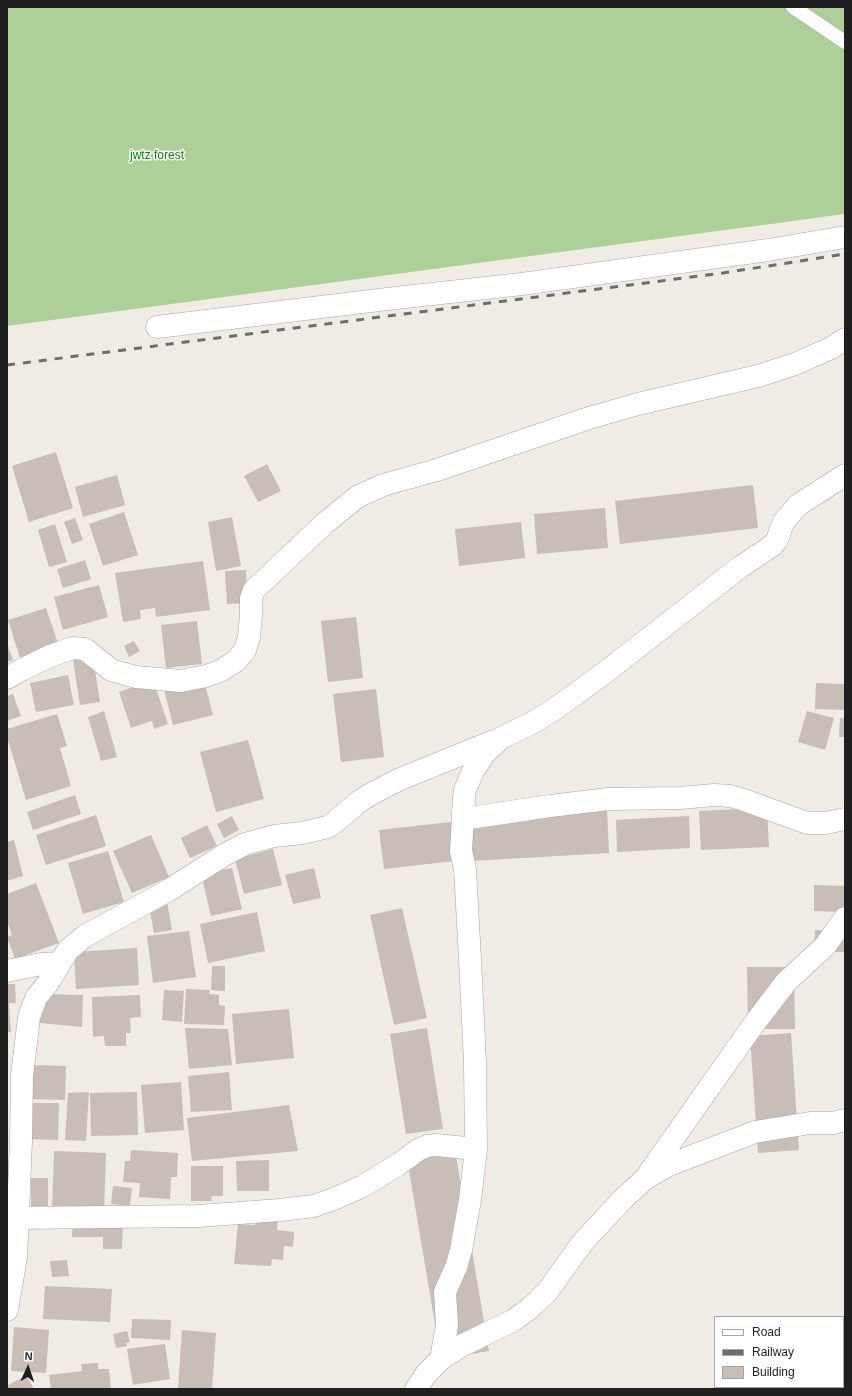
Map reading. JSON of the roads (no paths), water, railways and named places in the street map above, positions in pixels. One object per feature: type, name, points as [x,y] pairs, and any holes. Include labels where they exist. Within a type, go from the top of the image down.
[{"type":"street","points":[[157,327],[522,284],[768,250],[845,237]]},
{"type":"street","points":[[7,678],[27,667],[73,648],[84,649],[111,670],[136,677],[181,681],[206,676],[220,671],[236,661],[245,650],[249,637],[251,598],[254,590],[319,528],[357,498],[383,484],[437,470],[589,418],[638,404],[758,376],[796,364],[831,348],[845,339]]},
{"type":"street","points":[[7,1310],[16,1257],[22,1076],[29,1017],[36,998],[48,983],[68,950],[85,936],[169,890],[224,855],[245,844],[274,836],[302,833],[328,827],[361,800],[374,792],[398,780],[501,738],[552,710],[603,674],[726,577],[773,545],[777,540],[782,523],[798,505],[845,475]]},
{"type":"street","points":[[441,1359],[447,1326],[445,1292],[457,1265],[461,1250],[470,1200],[476,1149],[475,1063],[465,869],[461,851],[462,819],[465,790],[473,771],[484,753],[501,738]]},
{"type":"street","points":[[462,819],[608,799],[680,798],[714,795],[730,796],[744,800],[807,823],[825,823],[845,819]]},
{"type":"street","points":[[416,1389],[426,1374],[441,1359],[461,1346],[514,1320],[530,1308],[547,1292],[583,1242],[646,1178],[763,1012],[786,982],[825,946],[845,918]]},
{"type":"street","points":[[7,971],[41,964],[60,963]]},
{"type":"street","points":[[646,1178],[675,1162],[755,1132],[810,1123],[845,1120]]},
{"type":"street","points":[[17,1218],[198,1216],[314,1206],[363,1186],[399,1164],[418,1150],[427,1146],[436,1145],[476,1149]]},
{"type":"lane","points":[[793,7],[845,42]]},
{"type":"railway","points":[[7,365],[723,273],[845,254]]},
{"type":"park label","name":"jwtz forest","points":[[157,156]]}]
